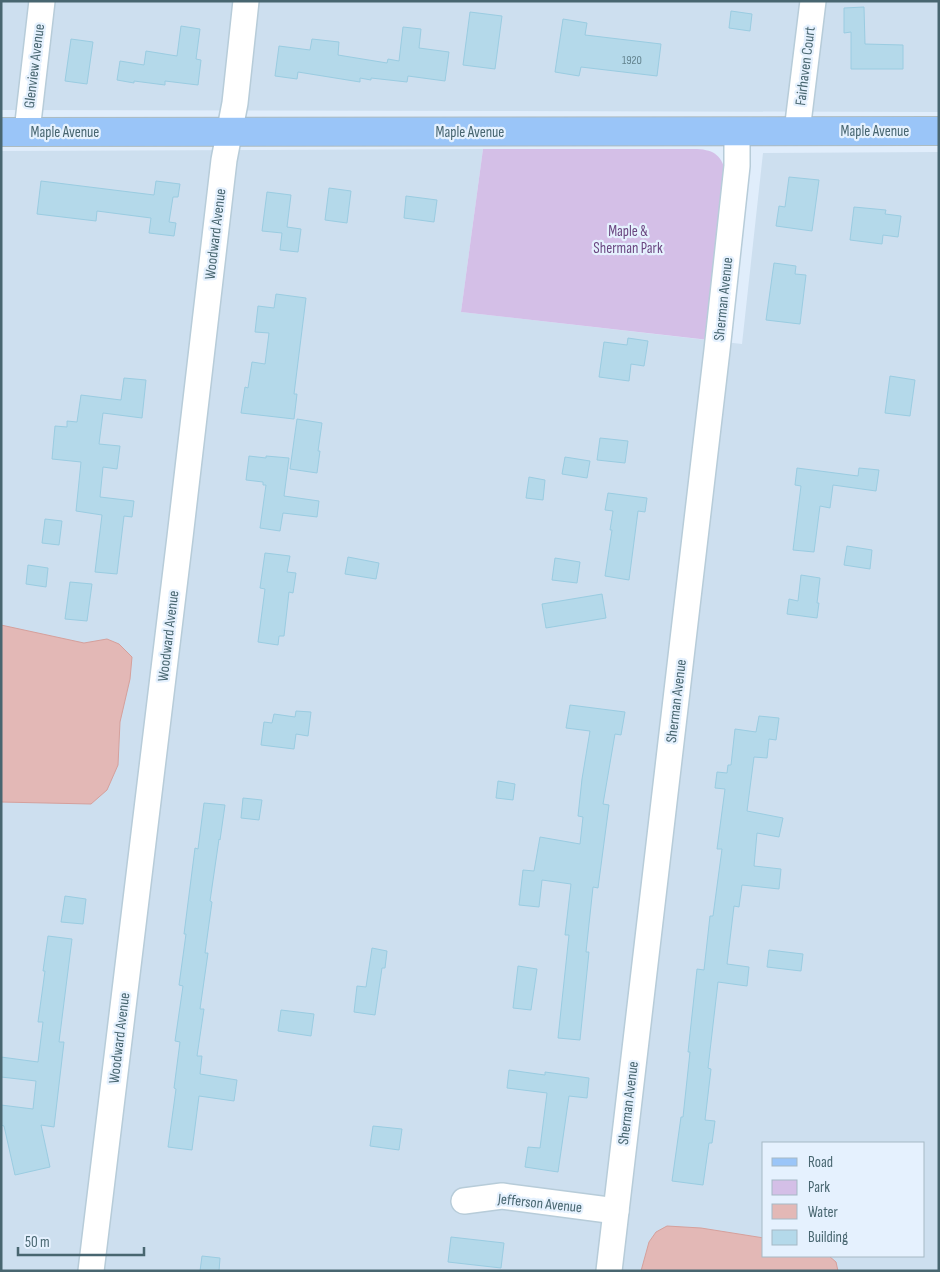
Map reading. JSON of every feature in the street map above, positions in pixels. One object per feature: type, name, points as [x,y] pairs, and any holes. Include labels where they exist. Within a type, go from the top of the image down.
[{"type":"main road","name":"Maple Avenue","points":[[14,132],[939,130]]},
{"type":"street","name":"Glenview Avenue","points":[[14,132],[42,1]]},
{"type":"street","name":"Woodward Avenue","points":[[92,1271],[224,160],[235,102],[246,1]]},
{"type":"street","name":"Fairhaven Court","points":[[797,131],[813,1]]},
{"type":"street","name":"Sherman Avenue","points":[[609,1271],[717,350],[737,166],[737,131]]},
{"type":"street","name":"Jefferson Avenue","points":[[464,1201],[502,1196],[616,1211]]},
{"type":"shaded area","points":[[1,1],[939,1],[939,112],[1,110]]},
{"type":"shaded area","points":[[483,149],[461,312],[742,344],[763,153],[939,152],[939,1271],[1,1271],[1,151]]},
{"type":"green space","name":"Maple & Sherman Park","points":[[483,149],[697,149],[709,151],[717,155],[726,174],[709,340],[461,312]]},
{"type":"water","points":[[1,625],[84,643],[107,639],[119,644],[132,657],[130,679],[120,722],[118,765],[107,790],[91,804],[1,802]]},
{"type":"water","points":[[667,1226],[701,1228],[762,1238],[762,1257],[830,1257],[836,1262],[838,1271],[641,1271],[649,1242],[656,1232]]},
{"type":"building","points":[[864,7],[865,44],[903,45],[903,69],[851,69],[851,32],[844,33],[844,8]]},
{"type":"building","points":[[731,11],[752,14],[750,31],[729,28]]},
{"type":"building","points":[[470,12],[502,16],[495,69],[463,65]]},
{"type":"building","points":[[563,19],[587,23],[585,35],[661,44],[657,76],[581,67],[579,76],[555,72]]},
{"type":"building","points":[[181,26],[200,29],[196,59],[201,60],[198,85],[165,81],[165,85],[117,80],[120,61],[144,65],[146,51],[177,56]]},
{"type":"building","points":[[403,27],[421,29],[419,48],[449,52],[445,81],[408,76],[407,82],[360,78],[360,82],[298,72],[297,79],[275,76],[279,46],[310,50],[312,39],[339,42],[338,55],[387,63],[388,59],[399,61]]},
{"type":"building","points":[[71,39],[93,42],[87,84],[65,81]]},
{"type":"building","points":[[789,177],[819,180],[812,231],[776,226],[779,206],[785,207]]},
{"type":"building","points":[[41,181],[154,195],[156,181],[180,184],[178,197],[173,197],[169,222],[176,223],[174,236],[149,233],[151,218],[97,211],[96,221],[37,214]]},
{"type":"building","points":[[329,188],[351,191],[347,223],[325,220]]},
{"type":"building","points":[[267,192],[291,195],[287,227],[301,229],[298,252],[280,250],[282,233],[262,231]]},
{"type":"building","points":[[406,196],[437,200],[434,222],[404,218]]},
{"type":"building","points":[[854,207],[886,210],[885,214],[901,216],[898,237],[883,235],[882,244],[850,240]]},
{"type":"building","points":[[774,263],[796,266],[795,274],[806,275],[800,324],[766,320]]},
{"type":"building","points":[[276,294],[306,298],[294,394],[297,394],[294,419],[241,413],[245,387],[248,388],[252,362],[265,364],[269,333],[255,332],[258,306],[274,308]]},
{"type":"building","points":[[628,338],[648,341],[644,366],[631,364],[629,381],[599,377],[604,342],[627,345]]},
{"type":"building","points":[[890,376],[915,380],[910,416],[885,413]]},
{"type":"building","points":[[124,378],[146,380],[142,418],[103,413],[99,444],[120,446],[117,469],[103,467],[100,497],[134,501],[132,517],[124,516],[117,574],[95,572],[102,515],[76,511],[81,462],[52,459],[55,426],[67,427],[67,421],[77,422],[81,395],[121,400]]},
{"type":"building","points":[[297,419],[322,423],[317,473],[290,469]]},
{"type":"building","points":[[600,438],[628,441],[625,463],[597,460]]},
{"type":"building","points":[[249,456],[289,458],[284,496],[319,501],[317,517],[283,513],[280,531],[260,528],[266,485],[263,485],[263,482],[246,480]]},
{"type":"building","points":[[565,457],[590,461],[587,478],[562,474]]},
{"type":"building","points":[[797,468],[858,476],[859,468],[879,470],[876,491],[833,485],[830,508],[820,506],[814,552],[793,550],[801,486],[795,485]]},
{"type":"building","points":[[529,477],[545,480],[543,500],[526,498]]},
{"type":"building","points":[[608,493],[647,498],[645,512],[638,511],[629,580],[605,576],[613,511],[605,510]]},
{"type":"building","points":[[45,519],[62,521],[59,545],[42,543]]},
{"type":"building","points":[[847,546],[872,550],[870,569],[844,565]]},
{"type":"building","points":[[265,553],[290,556],[287,572],[296,573],[293,593],[289,592],[284,636],[279,636],[278,645],[258,642],[265,589],[260,588]]},
{"type":"building","points":[[348,557],[379,563],[376,579],[345,574]]},
{"type":"building","points":[[555,558],[580,562],[577,583],[552,580]]},
{"type":"building","points":[[28,565],[48,568],[46,587],[26,584]]},
{"type":"building","points":[[801,575],[820,578],[817,618],[787,614],[789,599],[798,601]]},
{"type":"building","points":[[70,582],[92,584],[87,621],[65,619]]},
{"type":"building","points":[[602,594],[606,618],[546,628],[542,604]]},
{"type":"building","points":[[570,705],[625,712],[621,735],[615,734],[603,804],[609,805],[598,888],[593,887],[586,952],[589,952],[580,1040],[558,1038],[569,935],[565,935],[571,884],[542,880],[539,907],[519,905],[523,870],[534,871],[540,837],[580,844],[583,817],[578,816],[590,731],[566,728]]},
{"type":"building","points":[[296,711],[311,712],[308,736],[296,734],[294,749],[261,745],[264,722],[272,723],[274,714],[295,717]]},
{"type":"building","points":[[759,716],[779,718],[776,740],[769,739],[767,758],[754,757],[747,811],[783,818],[779,837],[757,833],[754,866],[781,869],[779,889],[742,885],[739,907],[734,906],[727,964],[749,967],[747,986],[718,982],[708,1068],[711,1069],[705,1120],[715,1121],[712,1143],[709,1143],[703,1185],[672,1181],[681,1117],[683,1117],[697,969],[704,970],[710,916],[713,916],[722,849],[717,849],[725,789],[715,788],[717,772],[727,773],[728,765],[731,765],[735,729],[756,732]]},
{"type":"building","points":[[498,781],[515,784],[513,800],[496,798]]},
{"type":"building","points":[[243,798],[262,800],[259,820],[241,818]]},
{"type":"building","points":[[204,803],[225,805],[210,901],[212,902],[205,953],[208,953],[200,1009],[204,1009],[197,1056],[202,1056],[200,1074],[237,1080],[234,1101],[199,1096],[192,1150],[168,1147],[180,1042],[175,1041],[183,986],[179,985],[186,934],[184,934],[195,848],[198,849]]},
{"type":"building","points":[[65,896],[86,899],[83,924],[61,922]]},
{"type":"building","points":[[48,936],[72,939],[59,1042],[64,1042],[54,1127],[41,1125],[50,1167],[15,1175],[4,1126],[1,1125],[1,1105],[33,1109],[36,1081],[1,1077],[1,1057],[38,1062],[43,1022],[38,1022]]},
{"type":"building","points":[[372,948],[387,951],[385,968],[382,968],[375,1015],[354,1012],[357,986],[366,987]]},
{"type":"building","points":[[769,950],[803,954],[801,971],[767,967]]},
{"type":"building","points":[[518,966],[537,969],[531,1010],[513,1008]]},
{"type":"building","points":[[281,1010],[314,1014],[311,1036],[278,1031]]},
{"type":"building","points":[[509,1070],[545,1075],[545,1072],[589,1078],[587,1098],[569,1096],[558,1172],[525,1167],[528,1147],[540,1148],[547,1093],[507,1088]]},
{"type":"building","points":[[373,1126],[402,1129],[399,1150],[370,1146]]},
{"type":"building","points":[[451,1237],[504,1243],[501,1268],[448,1262]]},
{"type":"building","points":[[202,1256],[220,1258],[219,1271],[200,1271]]}]
